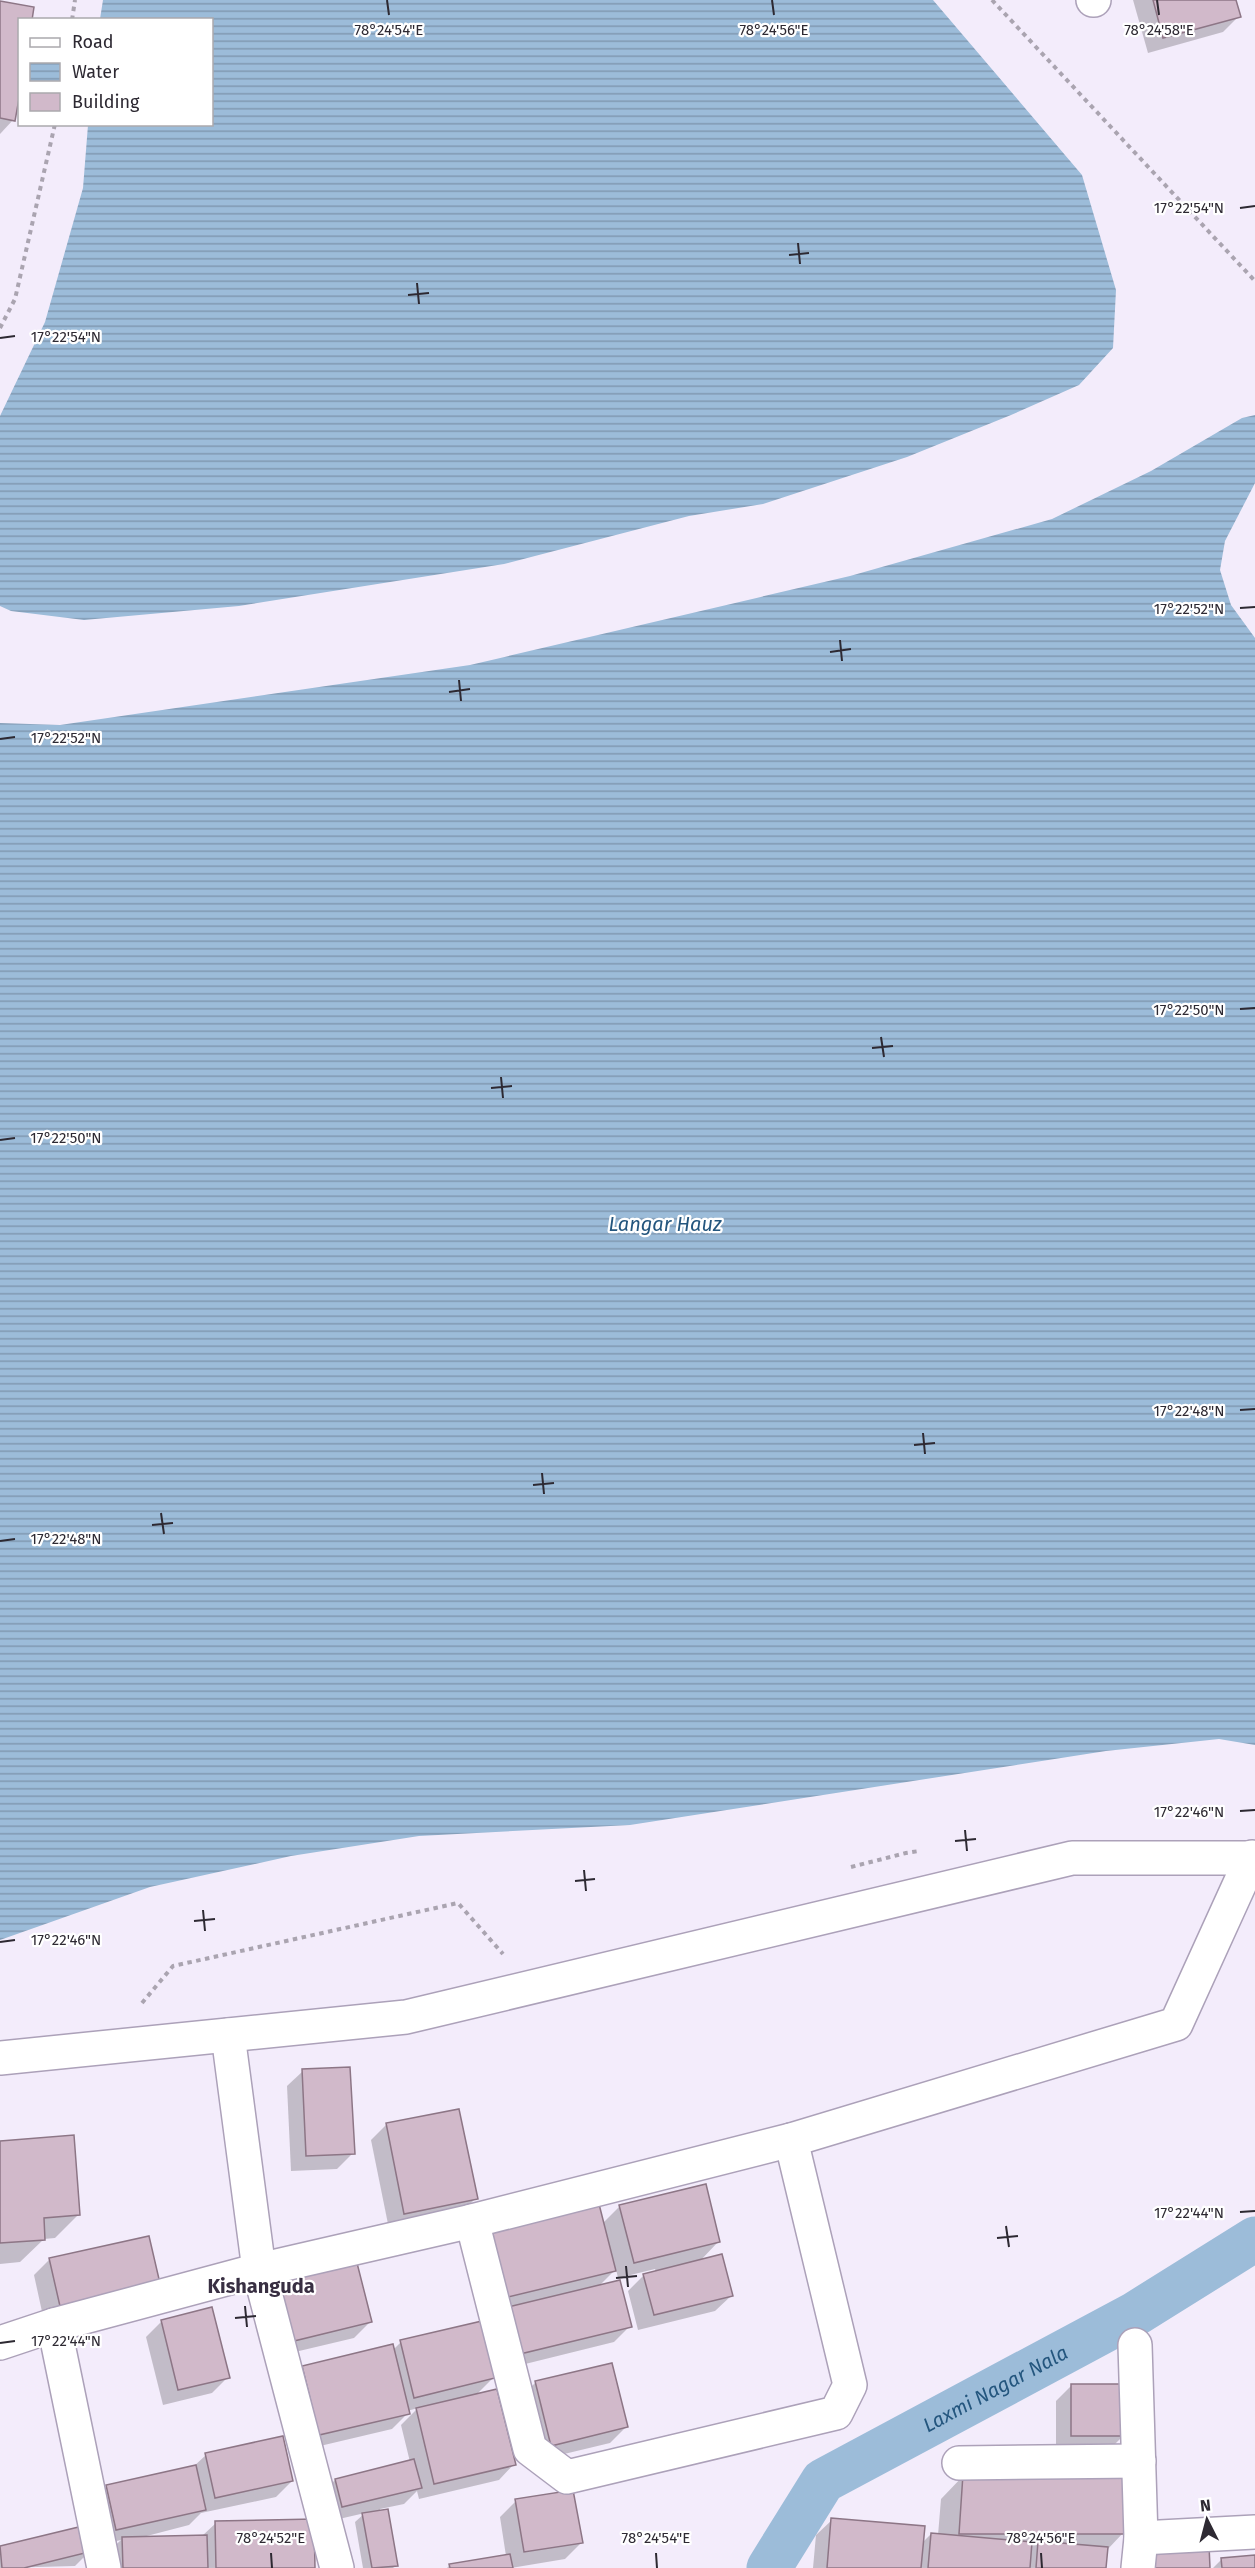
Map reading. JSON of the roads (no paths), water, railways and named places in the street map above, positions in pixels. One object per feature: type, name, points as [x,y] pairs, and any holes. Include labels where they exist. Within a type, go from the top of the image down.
[{"type":"street","points":[[0,2058],[406,2017],[1072,1858],[1253,1857],[1176,2024],[791,2140],[472,2221],[259,2270],[54,2325],[0,2343]]},
{"type":"street","points":[[228,2035],[259,2270],[337,2568]]},
{"type":"street","points":[[472,2221],[530,2449],[567,2477],[836,2413],[850,2385],[791,2140]]},
{"type":"street","points":[[54,2325],[104,2568]]},
{"type":"street","points":[[1135,2345],[1140,2553],[1255,2532]]},
{"type":"street","points":[[959,2463],[1139,2461]]},
{"type":"water","points":[[103,0],[933,0],[1082,175],[1116,290],[1113,348],[1079,385],[907,457],[763,504],[689,516],[504,564],[239,606],[84,620],[11,611],[0,606],[0,416],[45,322],[83,188],[88,126],[213,126],[213,18],[100,18]]},
{"type":"water","name":"Langar Hauz","points":[[1255,415],[1255,483],[1225,541],[1220,570],[1231,605],[1255,638],[1255,1745],[1219,1739],[1106,1751],[630,1825],[419,1836],[291,1856],[150,1887],[0,1940],[0,723],[60,725],[470,665],[850,576],[1052,519],[1151,471],[1242,418]]},
{"type":"waterway","name":"Laxmi Nagar Nala","points":[[769,2568],[823,2481],[1135,2314],[1255,2239]]},
{"type":"district","name":"Kishanguda","points":[[261,2286]]}]
